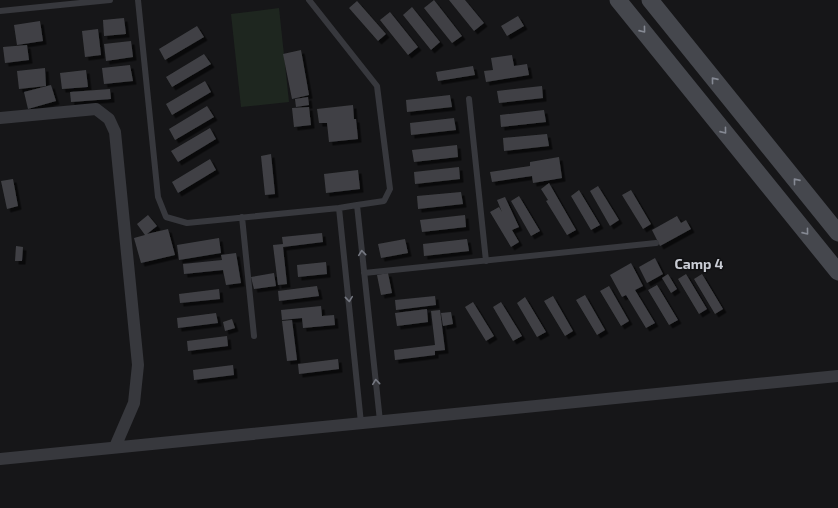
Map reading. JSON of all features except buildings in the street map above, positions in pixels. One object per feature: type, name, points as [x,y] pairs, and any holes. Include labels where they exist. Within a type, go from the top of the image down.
[{"type":"main road","points":[[618,0],[838,272]]},
{"type":"main road","points":[[650,0],[838,233]]},
{"type":"street","points":[[0,118],[96,109],[110,119],[114,132],[138,365],[134,403],[115,447]]},
{"type":"street","points":[[0,459],[838,376]]},
{"type":"lane","points":[[0,11],[110,0]]},
{"type":"lane","points":[[138,0],[158,197],[166,217],[187,223],[339,208],[384,201],[390,189],[377,86],[311,0]]},
{"type":"lane","points":[[469,99],[486,260]]},
{"type":"lane","points":[[357,205],[380,421]]},
{"type":"lane","points":[[339,208],[361,423]]},
{"type":"lane","points":[[242,218],[254,336]]},
{"type":"lane","points":[[364,273],[656,243]]},
{"type":"shaded area","points":[[279,8],[289,102],[241,107],[231,14]]},
{"type":"district","name":"Camp 4","points":[[699,264]]}]
